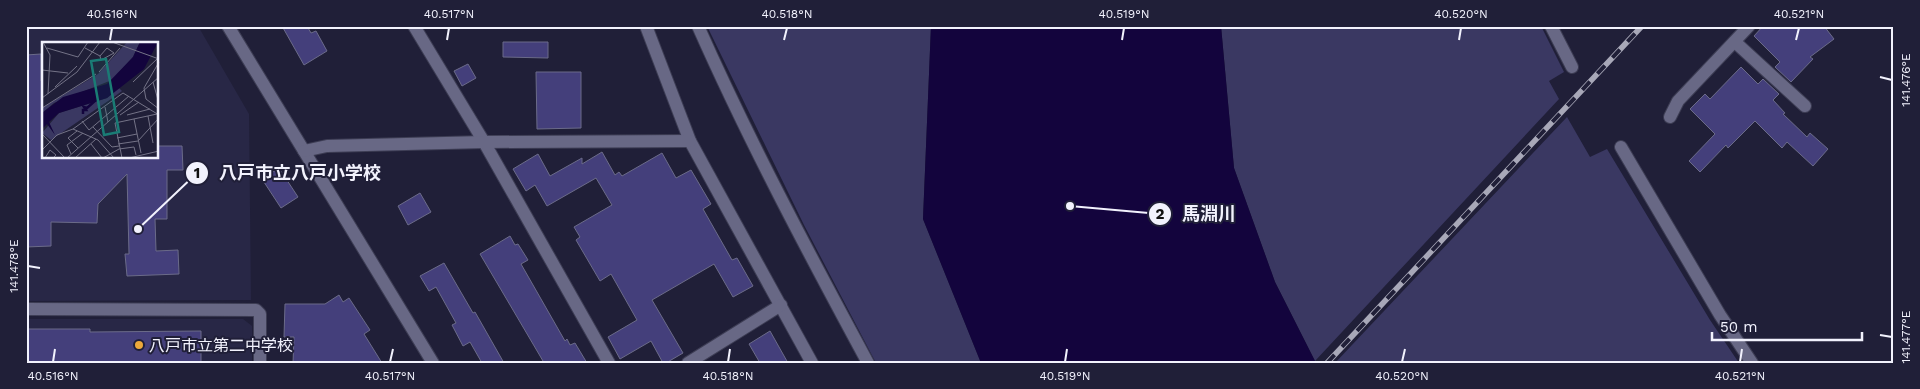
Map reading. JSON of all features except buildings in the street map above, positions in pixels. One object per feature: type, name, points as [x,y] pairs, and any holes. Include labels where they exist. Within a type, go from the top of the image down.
[{"type":"street","points":[[228,26],[433,363]]},
{"type":"street","points":[[414,26],[484,142],[609,363]]},
{"type":"street","points":[[646,26],[690,141],[812,363]]},
{"type":"street","points":[[698,26],[790,218],[868,363]]},
{"type":"street","points":[[1551,26],[1572,66]]},
{"type":"street","points":[[1670,117],[1678,101],[1749,26]]},
{"type":"street","points":[[1735,42],[1805,106]]},
{"type":"street","points":[[304,151],[327,146],[484,142],[690,141]]},
{"type":"street","points":[[1621,148],[1720,315],[1752,363]]},
{"type":"street","points":[[688,363],[781,306]]},
{"type":"street","points":[[26,309],[256,310],[260,314],[260,363]]},
{"type":"shaded area","points":[[26,26],[198,26],[249,114],[251,300],[26,301]]},
{"type":"shaded area","points":[[707,26],[931,26],[923,219],[981,363],[876,363],[804,225]]},
{"type":"shaded area","points":[[931,26],[1221,26],[1234,168],[1275,282],[1316,363],[981,363],[923,219]]},
{"type":"shaded area","points":[[1221,26],[1541,26],[1564,72],[1549,81],[1559,99],[1315,361],[1275,282],[1234,168]]},
{"type":"shaded area","points":[[1567,117],[1590,157],[1607,149],[1710,320],[1739,363],[1335,363]]},
{"type":"shaded area","name":"八戸市立第二中学校","points":[[26,319],[243,319],[252,326],[252,363],[26,363]]},
{"type":"railway","points":[[1327,363],[1642,26]]},
{"type":"place","name":"馬淵川","points":[[1070,206]]},
{"type":"place","name":"八戸市立八戸小学校","points":[[138,229]]},
{"type":"place","name":"八戸市立第二中学校","points":[[139,345]]}]
